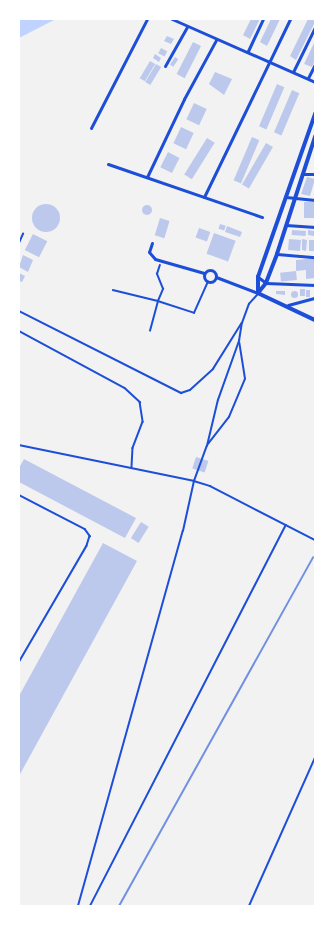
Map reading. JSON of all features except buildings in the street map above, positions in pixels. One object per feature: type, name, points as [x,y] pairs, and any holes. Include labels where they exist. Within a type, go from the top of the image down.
[{"type":"street","points":[[92,128],[146,19]]},
{"type":"street","points":[[172,19],[216,40],[248,51],[315,82]]},
{"type":"street","points":[[248,51],[263,19]]},
{"type":"street","points":[[204,197],[290,19]]},
{"type":"street","points":[[165,66],[187,27]]},
{"type":"street","points":[[293,72],[315,27]]},
{"type":"street","points":[[147,177],[184,99],[216,40]]},
{"type":"street","points":[[308,78],[315,64]]},
{"type":"street","points":[[258,293],[258,277],[315,114]]},
{"type":"street","points":[[258,293],[266,283],[277,254],[293,199],[315,140]]},
{"type":"street","points":[[108,164],[262,217]]},
{"type":"street","points":[[302,174],[315,174]]},
{"type":"street","points":[[286,197],[293,199],[315,200]]},
{"type":"street","points":[[286,225],[315,227]]},
{"type":"street","points":[[152,243],[149,252],[161,262],[204,273]]},
{"type":"street","points":[[277,254],[315,257]]},
{"type":"street","points":[[204,273],[209,269],[213,270],[216,278]]},
{"type":"street","points":[[204,273],[204,277],[208,282],[216,278],[288,305],[315,320]]},
{"type":"street","points":[[258,277],[266,283],[315,284]]},
{"type":"street","points":[[288,305],[315,298]]},
{"type":"lane","points":[[19,243],[23,234]]},
{"type":"lane","points":[[78,906],[183,531],[194,481],[207,446],[218,400],[239,341],[242,323],[249,304],[258,293]]},
{"type":"lane","points":[[19,311],[181,393],[190,390],[213,369],[242,323]]},
{"type":"lane","points":[[19,331],[126,388],[140,402],[143,422],[133,448],[132,467]]},
{"type":"lane","points":[[207,446],[229,417],[245,379],[239,341]]},
{"type":"lane","points":[[19,445],[132,467],[210,486],[315,540]]},
{"type":"lane","points":[[19,495],[84,530],[90,536],[87,546],[19,663]]},
{"type":"lane","points":[[90,906],[286,525]]},
{"type":"lane","points":[[249,906],[315,758]]},
{"type":"path","points":[[150,331],[158,301],[163,289],[157,274],[161,262]]},
{"type":"path","points":[[113,290],[158,301],[194,314],[208,282]]},
{"type":"water","points":[[19,19],[56,19],[19,38]]},
{"type":"railway","points":[[119,906],[313,557]]}]
